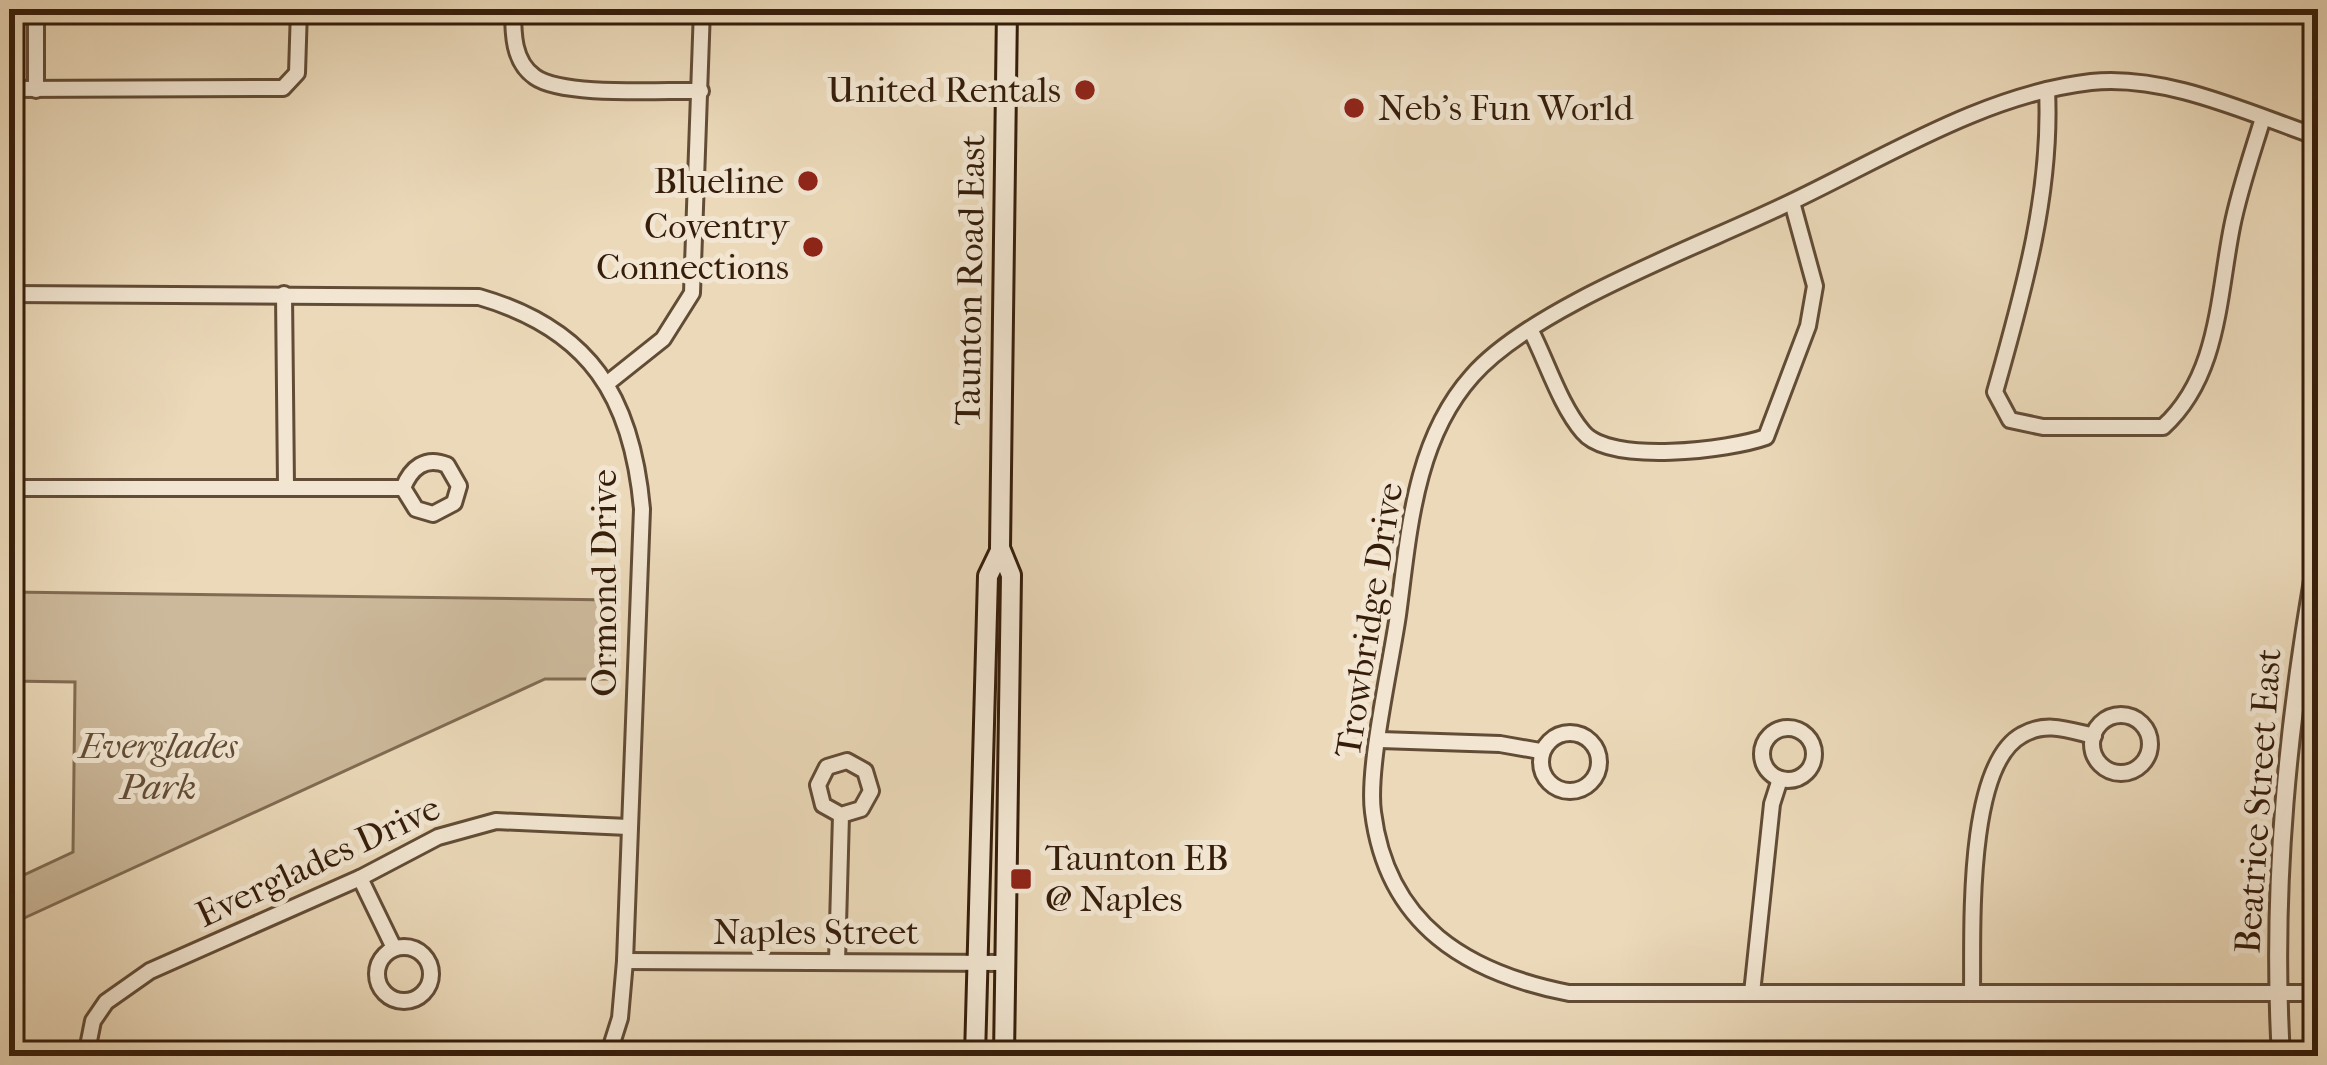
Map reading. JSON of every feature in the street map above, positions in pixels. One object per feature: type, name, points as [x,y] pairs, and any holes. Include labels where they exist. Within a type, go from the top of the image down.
[{"type":"main road","name":"Taunton Road East","points":[[975,1056],[988,576],[1000,551],[1007,9]]},
{"type":"main road","name":"Taunton Road East","points":[[1000,551],[1011,575],[1004,1056]]},
{"type":"street","points":[[35,90],[36,9]]},
{"type":"street","points":[[9,89],[271,90],[292,82],[299,64],[299,9]]},
{"type":"street","points":[[513,9],[518,56],[536,78],[566,86],[701,92]]},
{"type":"street","points":[[609,382],[663,339],[692,293],[702,9]]},
{"type":"street","name":"Trowbridge Drive","points":[[2318,137],[2152,84],[2095,82],[2047,90],[1896,149],[1630,275],[1531,331],[1472,375],[1432,439],[1412,509],[1372,810],[1385,863],[1433,938],[1472,964],[1520,984],[1569,994],[2318,993]]},
{"type":"street","points":[[2047,90],[2048,128],[2032,260],[1995,392],[2010,420],[2043,427],[2164,427],[2189,403],[2218,323],[2232,225],[2263,118]]},
{"type":"street","points":[[1531,331],[1584,435],[1614,450],[1735,448],[1766,436],[1802,346],[1815,286],[1792,202]]},
{"type":"street","name":"Ormond Drive","points":[[9,294],[479,297],[526,310],[561,334],[609,382],[634,442],[641,509],[625,961],[620,1018],[608,1056]]},
{"type":"street","points":[[284,294],[286,486]]},
{"type":"street","points":[[9,488],[403,488]]},
{"type":"street","name":"Beatrice Street East","points":[[2282,1056],[2278,994],[2287,766],[2310,639],[2318,552]]},
{"type":"street","points":[[2134,718],[2148,732],[2150,752],[2139,767],[2113,772],[2094,754],[2094,736],[2105,720],[2134,718]]},
{"type":"street","points":[[1972,993],[1973,871],[1994,767],[2019,736],[2051,725],[2094,736]]},
{"type":"street","points":[[1562,736],[1580,736],[1596,746],[1599,764],[1591,785],[1574,793],[1552,784],[1542,770],[1540,751],[1562,736]]},
{"type":"street","points":[[1380,740],[1522,745],[1540,751]]},
{"type":"street","points":[[1752,993],[1772,804],[1780,779]]},
{"type":"street","points":[[837,962],[842,814]]},
{"type":"street","name":"Everglades Drive","points":[[86,1056],[93,1022],[106,1002],[150,971],[470,824],[628,827]]},
{"type":"street","points":[[360,878],[394,948]]},
{"type":"street","points":[[394,948],[412,948],[430,966],[430,983],[411,1001],[392,999],[376,977],[380,959],[394,948]]},
{"type":"street","name":"Naples Street","points":[[625,961],[1006,963]]},
{"type":"green space","name":"Everglades Park","points":[[9,592],[614,600],[610,679],[545,679],[9,925],[9,882],[73,852],[75,682],[9,681]]},
{"type":"place","name":"United Rentals","points":[[1085,90]]},
{"type":"place","name":"Neb's Fun World","points":[[1354,108]]},
{"type":"place","name":"Blueline","points":[[808,181]]},
{"type":"place","name":"Coventry Connections","points":[[813,247]]},
{"type":"place","name":"Taunton EB @ Naples","points":[[1021,879]]}]
